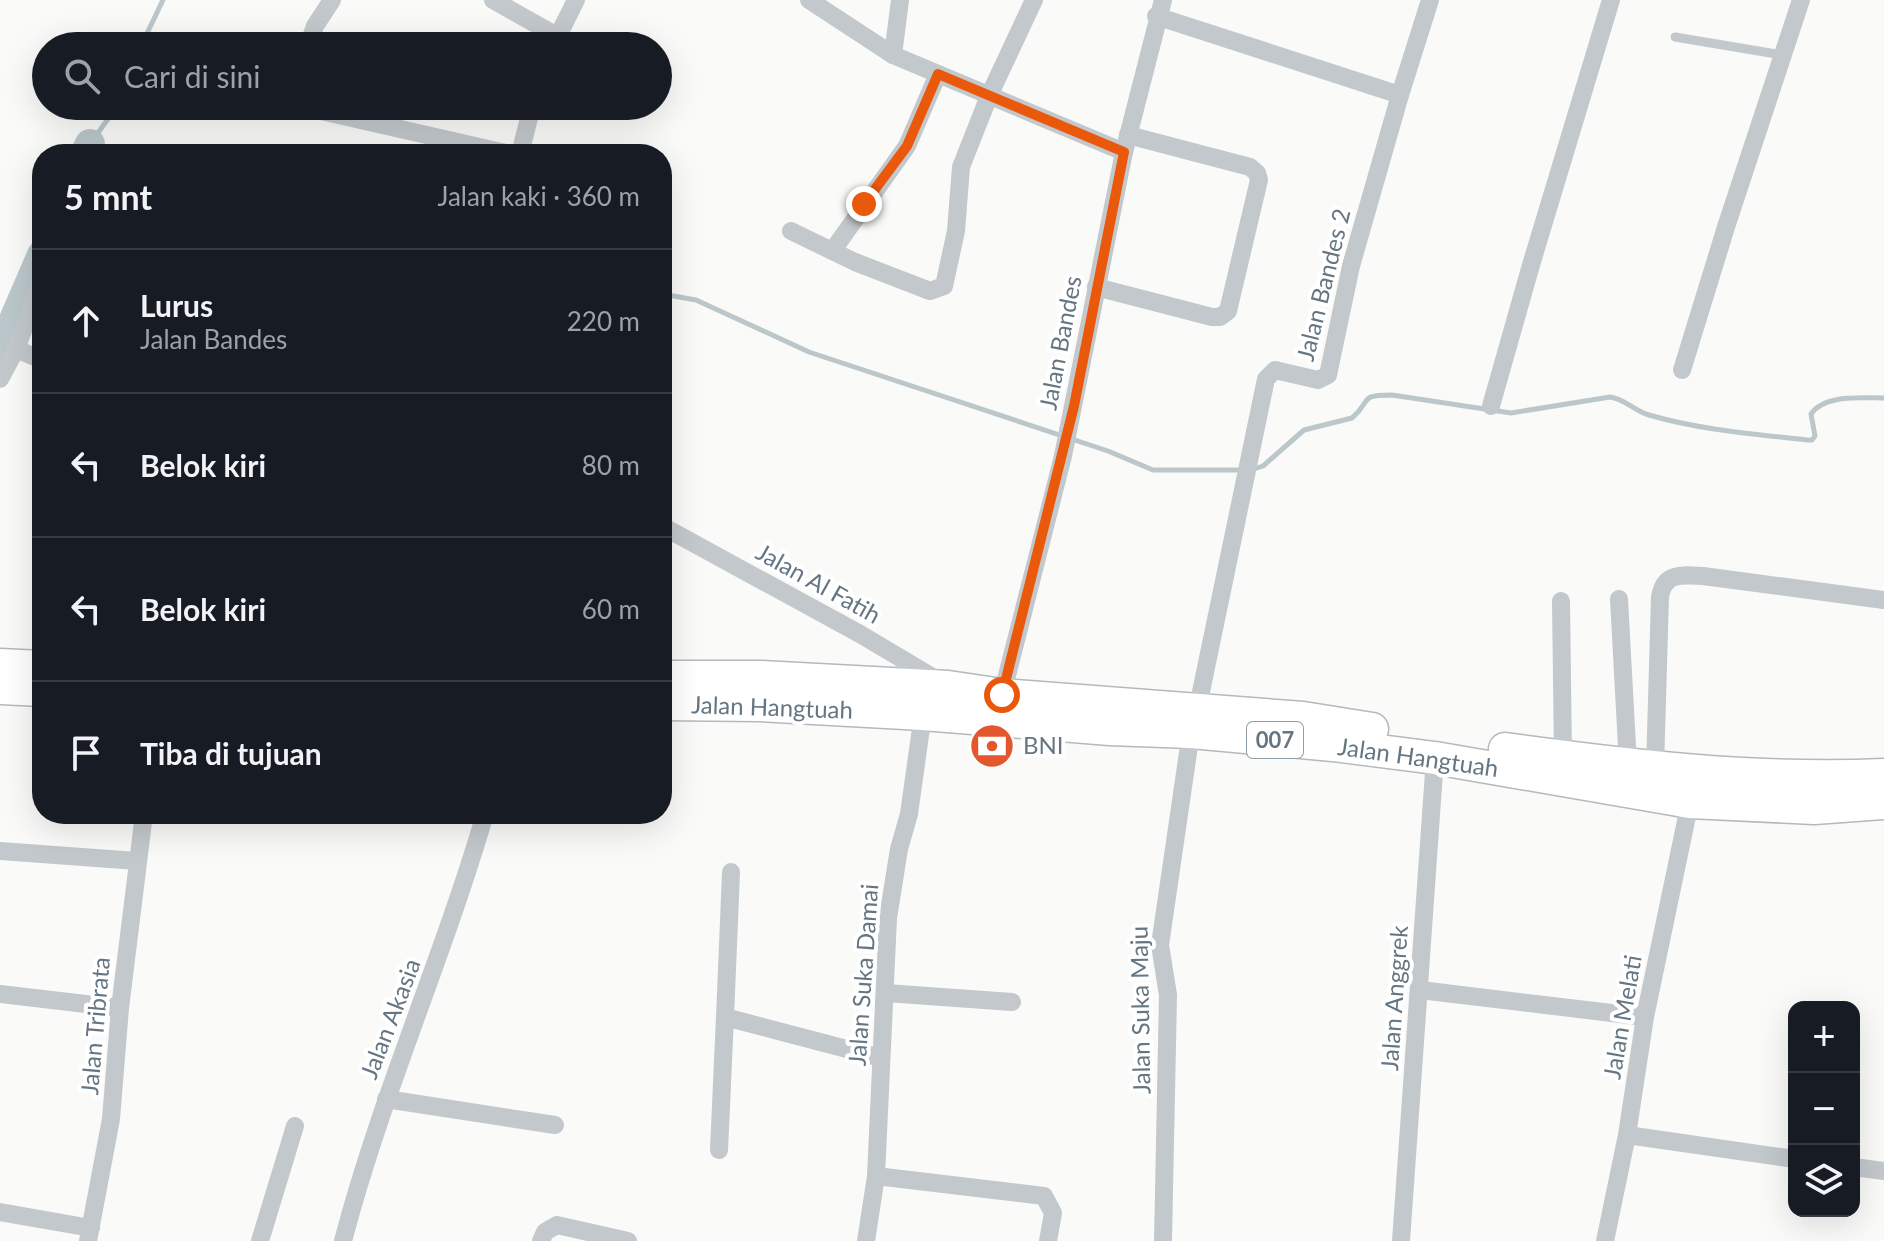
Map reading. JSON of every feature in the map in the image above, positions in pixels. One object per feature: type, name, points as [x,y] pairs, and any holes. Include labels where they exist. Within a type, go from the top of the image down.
[{"type":"highway","points":[[0,665],[32,667]]},
{"type":"highway","name":"Jalan Hangtuah","points":[[672,677],[760,677],[948,687],[1111,717]]},
{"type":"highway","points":[[0,688],[32,690]]},
{"type":"highway","name":"Jalan Hangtuah","points":[[672,704],[1194,722],[1303,718],[1884,803]]},
{"type":"highway","name":"Jalan Hangtuah","points":[[1194,722],[1435,758],[1690,802],[1813,793],[1884,775]]},
{"type":"street","points":[[313,32],[332,0]]},
{"type":"street","points":[[493,0],[541,32]]},
{"type":"street","points":[[560,32],[576,0]]},
{"type":"street","points":[[809,0],[893,55],[989,96],[1126,143],[1250,167],[1257,173],[1259,180],[1228,311],[1224,314],[1212,317],[1096,287]]},
{"type":"street","points":[[893,55],[900,0]]},
{"type":"street","points":[[791,231],[855,262],[930,291],[944,286],[956,231],[961,167],[989,96],[1034,0]]},
{"type":"street","name":"Jalan Bandes 2","points":[[1194,722],[1266,379],[1272,371],[1318,380],[1328,375],[1351,266],[1430,0]]},
{"type":"street","points":[[1491,406],[1611,0]]},
{"type":"street","points":[[1682,370],[1801,0]]},
{"type":"street","points":[[1160,8],[1400,95]]},
{"type":"street","name":"Jalan Bandes","points":[[1002,695],[1063,456],[1126,143],[1160,8]]},
{"type":"street","points":[[833,250],[907,146],[938,74]]},
{"type":"street","points":[[361,120],[466,144]]},
{"type":"street","points":[[522,144],[528,120]]},
{"type":"street","points":[[0,379],[16,349],[32,307]]},
{"type":"street","points":[[16,349],[32,356]]},
{"type":"street","name":"Jalan Al Fatih","points":[[672,531],[847,627],[948,687]]},
{"type":"street","points":[[1642,767],[1660,597],[1662,587],[1675,574],[1884,600]]},
{"type":"street","points":[[1619,599],[1642,767]]},
{"type":"street","points":[[1561,601],[1563,757]]},
{"type":"street","name":"Jalan Suka Damai","points":[[866,1241],[876,1176],[888,918],[899,849],[909,814],[923,714]]},
{"type":"street","name":"Jalan Suka Maju","points":[[1163,1241],[1168,995],[1160,945],[1194,722]]},
{"type":"street","name":"Jalan Anggrek","points":[[1401,1241],[1435,758]]},
{"type":"street","name":"Jalan Melati","points":[[1605,1241],[1627,1135],[1645,1017],[1690,802]]},
{"type":"street","name":"Jalan Tribrata","points":[[89,1235],[111,1119],[120,1008],[143,824]]},
{"type":"street","name":"Jalan Akasia","points":[[343,1241],[362,1168],[440,957],[482,824]]},
{"type":"street","points":[[0,851],[137,861]]},
{"type":"street","points":[[719,1150],[731,872]]},
{"type":"street","points":[[1420,990],[1645,1017]]},
{"type":"street","points":[[886,993],[1012,1002]]},
{"type":"street","points":[[0,994],[120,1008]]},
{"type":"street","points":[[725,1017],[881,1058]]},
{"type":"street","points":[[386,1099],[555,1125]]},
{"type":"street","points":[[260,1241],[295,1126]]},
{"type":"street","points":[[1627,1135],[1788,1158]]},
{"type":"street","points":[[1860,1168],[1884,1171]]},
{"type":"street","points":[[876,1176],[1044,1196],[1053,1213],[1048,1241]]},
{"type":"street","points":[[0,1212],[89,1235]]},
{"type":"street","points":[[541,1241],[545,1232],[557,1225],[628,1241]]},
{"type":"lane","points":[[1675,37],[1782,55]]},
{"type":"waterway","points":[[148,32],[163,0]]},
{"type":"waterway","points":[[90,144],[107,120]]},
{"type":"waterway","points":[[0,352],[32,278]]},
{"type":"waterway","points":[[672,296],[696,300],[809,352],[1108,451],[1153,470],[1241,470]]},
{"type":"waterway","points":[[1251,470],[1263,466],[1304,430],[1352,418],[1374,396],[1392,395],[1511,413],[1610,397],[1668,420],[1807,440],[1815,436],[1811,414],[1825,403],[1844,398],[1884,398]]},
{"type":"place","name":"BNI","points":[[992,746]]},
{"type":"route","points":[[864,204],[907,146],[938,74],[1124,152],[1063,456],[1002,695]]}]
